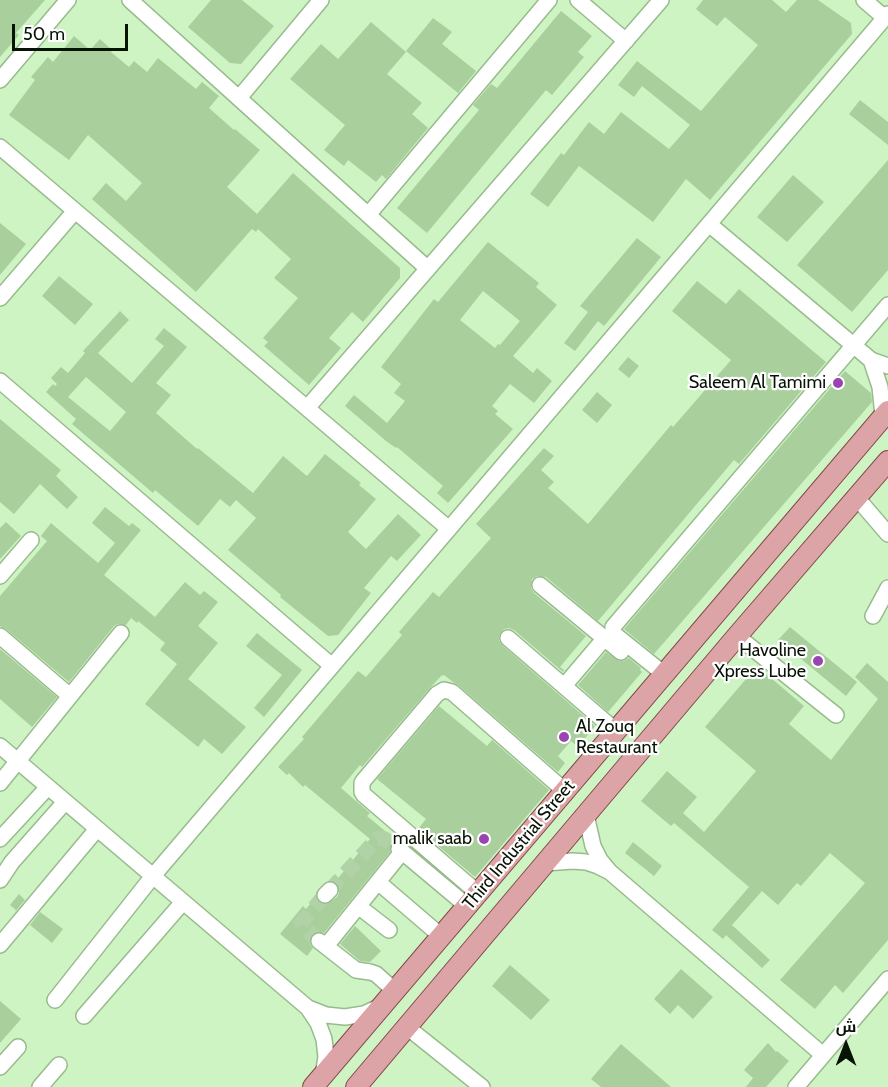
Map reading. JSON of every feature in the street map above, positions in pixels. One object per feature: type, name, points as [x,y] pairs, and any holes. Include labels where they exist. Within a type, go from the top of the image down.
[{"type":"main road","name":"Third Industrial Street","points":[[318,1081],[886,414]]},
{"type":"main road","name":"Third Industrial Street","points":[[356,1087],[888,461]]},
{"type":"street","points":[[0,80],[68,0]]},
{"type":"street","points":[[130,0],[428,269]]},
{"type":"street","points":[[239,98],[321,0]]},
{"type":"street","points":[[368,214],[549,0]]},
{"type":"street","points":[[578,0],[626,41]]},
{"type":"street","points":[[307,408],[661,0]]},
{"type":"street","points":[[55,1000],[153,876],[887,16],[864,0]]},
{"type":"street","points":[[0,147],[449,529]]},
{"type":"street","points":[[0,298],[75,211]]},
{"type":"street","points":[[709,225],[871,360],[888,366]]},
{"type":"street","points":[[660,678],[613,633],[613,627],[888,305]]},
{"type":"street","points":[[871,360],[886,414]]},
{"type":"street","points":[[0,381],[332,666]]},
{"type":"street","points":[[856,498],[888,534]]},
{"type":"street","points":[[0,576],[31,540]]},
{"type":"street","points":[[540,585],[604,639],[660,678]]},
{"type":"street","points":[[873,616],[888,588]]},
{"type":"street","points":[[0,783],[121,633]]},
{"type":"street","points":[[0,636],[70,696]]},
{"type":"street","points":[[737,636],[836,715]]},
{"type":"street","points":[[508,638],[616,731]]},
{"type":"street","points":[[564,686],[604,639]]},
{"type":"street","points":[[472,900],[364,795],[361,788],[364,780],[429,702],[440,691],[452,692],[565,791]]},
{"type":"street","points":[[0,746],[308,1008],[318,1023],[324,1039],[326,1057],[318,1081]]},
{"type":"street","points":[[0,839],[48,787]]},
{"type":"street","points":[[0,880],[12,862],[65,802]]},
{"type":"street","points":[[586,815],[593,846],[600,860],[610,872],[823,1055]]},
{"type":"street","points":[[0,945],[97,829]]},
{"type":"street","points":[[395,991],[376,974],[356,970],[322,944],[378,882],[400,850],[472,900]]},
{"type":"street","points":[[545,863],[586,862],[610,872]]},
{"type":"street","points":[[378,882],[441,936]]},
{"type":"street","points":[[84,1016],[183,902]]},
{"type":"street","points":[[358,906],[389,930]]},
{"type":"street","points":[[796,1087],[888,979]]},
{"type":"street","points":[[308,1008],[326,1015],[345,1017],[364,1014],[382,1006]]},
{"type":"street","points":[[407,1027],[482,1087]]},
{"type":"street","points":[[0,1067],[18,1047]]},
{"type":"street","points":[[40,1087],[59,1065]]},
{"type":"building","points":[[0,0],[45,0],[16,33],[19,35],[0,57]]},
{"type":"building","points":[[211,0],[242,0],[274,26],[241,64],[230,63],[188,27]]},
{"type":"building","points":[[703,0],[772,0],[786,12],[797,0],[818,0],[851,23],[852,34],[710,200],[686,179],[653,222],[579,166],[548,207],[530,194],[561,153],[564,155],[589,122],[604,134],[621,112],[669,149],[690,125],[642,86],[634,97],[618,85],[637,61],[701,111],[758,45],[725,17],[717,26],[703,15],[696,9]]},
{"type":"building","points":[[561,11],[592,36],[578,52],[584,57],[552,95],[546,90],[427,233],[397,208],[479,110],[473,105],[491,84],[497,88]]},
{"type":"building","points":[[433,18],[452,32],[442,44],[476,71],[458,93],[406,51]]},
{"type":"building","points":[[371,22],[406,52],[387,74],[422,103],[412,114],[428,128],[386,179],[382,175],[376,182],[348,160],[344,166],[324,150],[345,125],[290,79],[321,44],[338,59]]},
{"type":"building","points":[[74,36],[90,50],[100,39],[129,67],[134,61],[147,72],[158,58],[196,89],[202,82],[219,96],[209,108],[260,150],[227,187],[257,214],[293,173],[400,268],[400,278],[363,322],[352,312],[329,338],[341,348],[309,385],[264,346],[268,342],[263,338],[298,298],[274,278],[291,259],[258,229],[256,232],[252,229],[196,292],[92,199],[106,183],[126,201],[142,183],[88,135],[69,160],[9,115],[35,80],[31,77],[48,57],[53,62]]},
{"type":"building","points":[[860,100],[888,122],[888,145],[849,114]]},
{"type":"building","points":[[888,160],[888,270],[852,312],[797,265]]},
{"type":"building","points":[[793,175],[824,202],[787,242],[757,217]]},
{"type":"building","points":[[0,223],[26,244],[0,275]]},
{"type":"building","points":[[637,238],[661,257],[604,326],[598,321],[575,351],[564,343],[588,312],[580,306]]},
{"type":"building","points":[[488,242],[539,283],[536,287],[557,305],[513,356],[533,373],[537,368],[552,381],[534,403],[510,384],[492,406],[498,411],[495,414],[513,429],[448,503],[437,493],[443,486],[345,406],[354,395],[387,423],[405,401],[394,393],[401,384],[381,367],[434,299],[438,302]],"holes":[[[483,291],[520,321],[495,348],[460,320]]]},
{"type":"building","points":[[59,276],[93,304],[75,325],[42,296]]},
{"type":"building","points":[[697,281],[726,304],[739,289],[826,362],[739,464],[734,460],[598,621],[546,577],[537,576],[532,579],[531,588],[534,593],[586,636],[560,667],[564,670],[563,672],[514,630],[504,629],[499,636],[502,645],[595,726],[578,747],[571,741],[558,756],[565,763],[558,772],[444,675],[430,688],[362,767],[360,765],[341,788],[370,813],[367,816],[396,840],[391,843],[390,852],[324,933],[316,932],[311,935],[310,944],[313,948],[307,956],[280,934],[303,906],[306,909],[316,897],[319,902],[327,904],[337,897],[339,888],[335,882],[370,839],[305,785],[303,787],[289,773],[287,775],[278,767],[304,739],[302,737],[358,671],[366,677],[402,635],[399,632],[433,592],[439,597],[491,538],[476,524],[544,448],[554,456],[541,470],[554,482],[548,488],[588,524],[671,425],[673,427],[731,360],[672,311]]},
{"type":"building","points":[[120,311],[129,320],[98,353],[132,383],[164,346],[155,339],[164,328],[187,347],[156,383],[171,395],[156,413],[197,449],[253,493],[283,456],[307,476],[325,454],[361,483],[359,485],[376,499],[348,532],[366,549],[398,514],[421,535],[397,561],[391,556],[364,588],[371,593],[338,635],[328,636],[228,550],[256,518],[236,500],[230,507],[220,499],[198,526],[155,490],[153,493],[72,424],[76,419],[46,392],[53,384],[55,386],[57,384],[51,378],[61,367],[68,373],[85,353],[83,351]],"holes":[[[86,377],[126,412],[110,431],[68,397]]]},
{"type":"building","points":[[628,357],[639,366],[629,378],[618,369]]},
{"type":"building","points":[[845,371],[871,393],[872,402],[654,654],[624,629]]},
{"type":"building","points":[[597,392],[612,405],[597,423],[582,410]]},
{"type":"building","points":[[0,419],[61,470],[56,476],[78,497],[67,509],[40,484],[14,514],[0,502]]},
{"type":"building","points":[[105,507],[129,526],[132,523],[141,530],[104,575],[155,617],[185,582],[200,595],[204,591],[218,602],[198,626],[218,643],[188,679],[246,727],[222,754],[204,739],[198,747],[145,704],[177,664],[160,650],[165,643],[138,621],[137,623],[131,618],[126,625],[114,626],[69,682],[0,626],[0,596],[47,541],[41,536],[51,523],[98,563],[115,543],[92,523]]},
{"type":"building","points":[[6,522],[21,536],[0,559],[0,528]]},
{"type":"building","name":"Havoline Xpress Lube","points":[[790,627],[857,682],[846,696],[778,640]]},
{"type":"building","points":[[257,633],[302,670],[264,717],[254,708],[282,675],[246,646]]},
{"type":"building","points":[[0,649],[57,697],[32,727],[0,699]]},
{"type":"building","points":[[606,652],[619,661],[629,658],[641,668],[642,672],[608,712],[578,685]]},
{"type":"building","points":[[867,663],[888,682],[888,940],[843,993],[835,985],[815,1009],[780,980],[865,883],[830,853],[801,886],[797,883],[778,905],[762,891],[732,925],[770,960],[762,968],[726,935],[723,939],[712,930],[749,887],[674,823],[671,826],[641,801],[667,771],[697,797],[683,813],[704,832],[756,771],[705,727],[757,666],[804,706],[789,724],[831,760],[878,699],[855,677]]},
{"type":"building","points":[[439,706],[487,746],[492,740],[549,790],[475,877],[418,829],[426,819],[377,779]]},
{"type":"building","points":[[633,842],[662,866],[654,876],[625,853]]},
{"type":"building","points":[[19,894],[25,900],[14,913],[16,910],[10,905]]},
{"type":"building","points":[[40,912],[63,929],[52,943],[30,925]]},
{"type":"building","points":[[355,926],[381,951],[370,962],[360,961],[340,944]]},
{"type":"building","points":[[510,965],[550,1000],[531,1020],[492,986]]},
{"type":"building","points":[[681,969],[713,997],[693,1019],[678,1005],[670,1014],[654,999]]},
{"type":"building","points":[[0,1001],[21,1019],[0,1043]]},
{"type":"building","points":[[768,1043],[789,1061],[766,1087],[746,1087],[753,1078],[744,1070]]},
{"type":"building","points":[[621,1044],[671,1087],[601,1087],[591,1079]]},
{"type":"tunnel","points":[[330,890],[378,838],[385,839],[399,849]]},
{"type":"tunnel","points":[[319,941],[301,923],[325,895]]},
{"type":"place","name":"Saleem Al Tamimi","points":[[838,383]]},
{"type":"place","name":"Havoline Xpress Lube","points":[[818,661]]},
{"type":"place","name":"Al Zouq Restaurant","points":[[564,737]]},
{"type":"place","name":"malik saab","points":[[484,839]]}]
